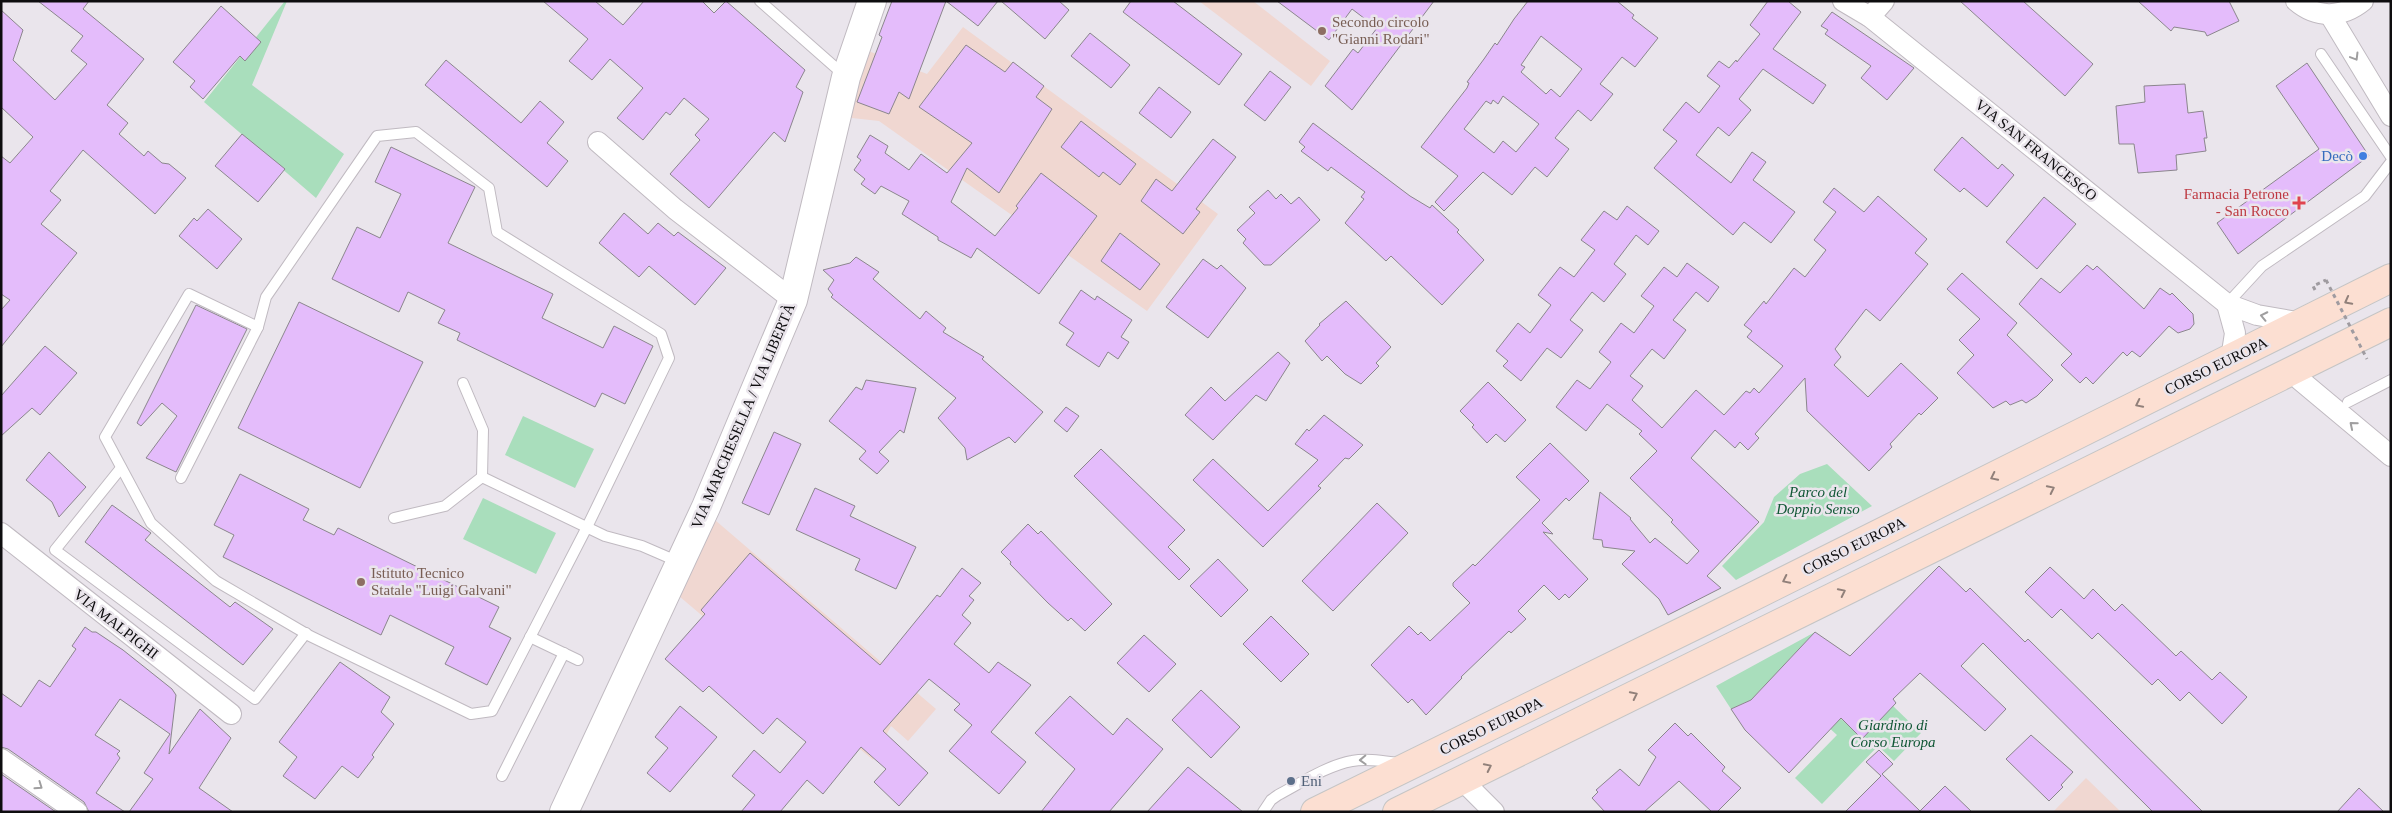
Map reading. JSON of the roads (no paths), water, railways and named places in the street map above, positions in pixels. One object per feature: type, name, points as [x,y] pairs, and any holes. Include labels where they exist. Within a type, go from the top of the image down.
[{"type":"main road","name":"CORSO EUROPA","points":[[1316,812],[2391,278]]},
{"type":"main road","points":[[1397,812],[2391,322]]},
{"type":"street","name":"VIA MARCHESELLA / VIA LIBERTÀ","points":[[564,812],[706,508],[793,300],[846,77],[872,1]]},
{"type":"street","name":"VIA SAN FRANCESCO","points":[[1842,1],[1870,17],[2227,304],[2257,315],[2303,323]]},
{"type":"street","points":[[1870,17],[1884,1]]},
{"type":"street","points":[[2296,1],[2317,13],[2330,15],[2342,13],[2363,1]]},
{"type":"street","points":[[2330,15],[2391,116]]},
{"type":"street","points":[[598,142],[675,209],[793,300]]},
{"type":"street","points":[[2227,304],[2235,334],[2231,359]]},
{"type":"street","points":[[2295,368],[2300,380],[2391,456]]},
{"type":"street","name":"VIA MALPIGHI","points":[[1,533],[231,714]]},
{"type":"street","points":[[1,759],[77,812]]},
{"type":"street","points":[[1462,780],[1494,812]]},
{"type":"lane","points":[[760,1],[846,77]]},
{"type":"lane","points":[[2321,54],[2391,157]]},
{"type":"lane","points":[[181,478],[258,327],[266,297],[377,136],[416,132],[489,188],[497,232],[661,334],[669,358],[587,527],[492,710],[471,714],[306,633],[216,581],[151,523],[104,437],[189,294],[258,327]]},
{"type":"lane","points":[[2227,304],[2262,266],[2365,196],[2391,162]]},
{"type":"lane","points":[[2348,402],[2391,380]]},
{"type":"lane","points":[[394,518],[445,506],[482,476],[483,430],[463,383]]},
{"type":"lane","points":[[121,468],[55,550],[255,699],[306,633]]},
{"type":"lane","points":[[482,476],[587,527],[680,563]]},
{"type":"lane","points":[[530,637],[578,660]]},
{"type":"lane","points":[[502,776],[564,653]]},
{"type":"lane","points":[[1263,812],[1271,800],[1278,795],[1352,761],[1368,760],[1411,765]]},
{"type":"place","name":"Secondo circolo \"Gianni Rodari\"","points":[[1322,31]]},
{"type":"place","name":"Decò","points":[[2363,156]]},
{"type":"place","name":"Farmacia Petrone - San Rocco","points":[[2299,203]]},
{"type":"place","name":"Istituto Tecnico Statale \"Luigi Galvani\"","points":[[361,582]]},
{"type":"place","name":"Eni","points":[[1291,781]]},
{"type":"park label","name":"Parco del Doppio Senso","points":[[1818,500]]},
{"type":"park label","name":"Giardino di Corso Europa","points":[[1893,734]]}]
